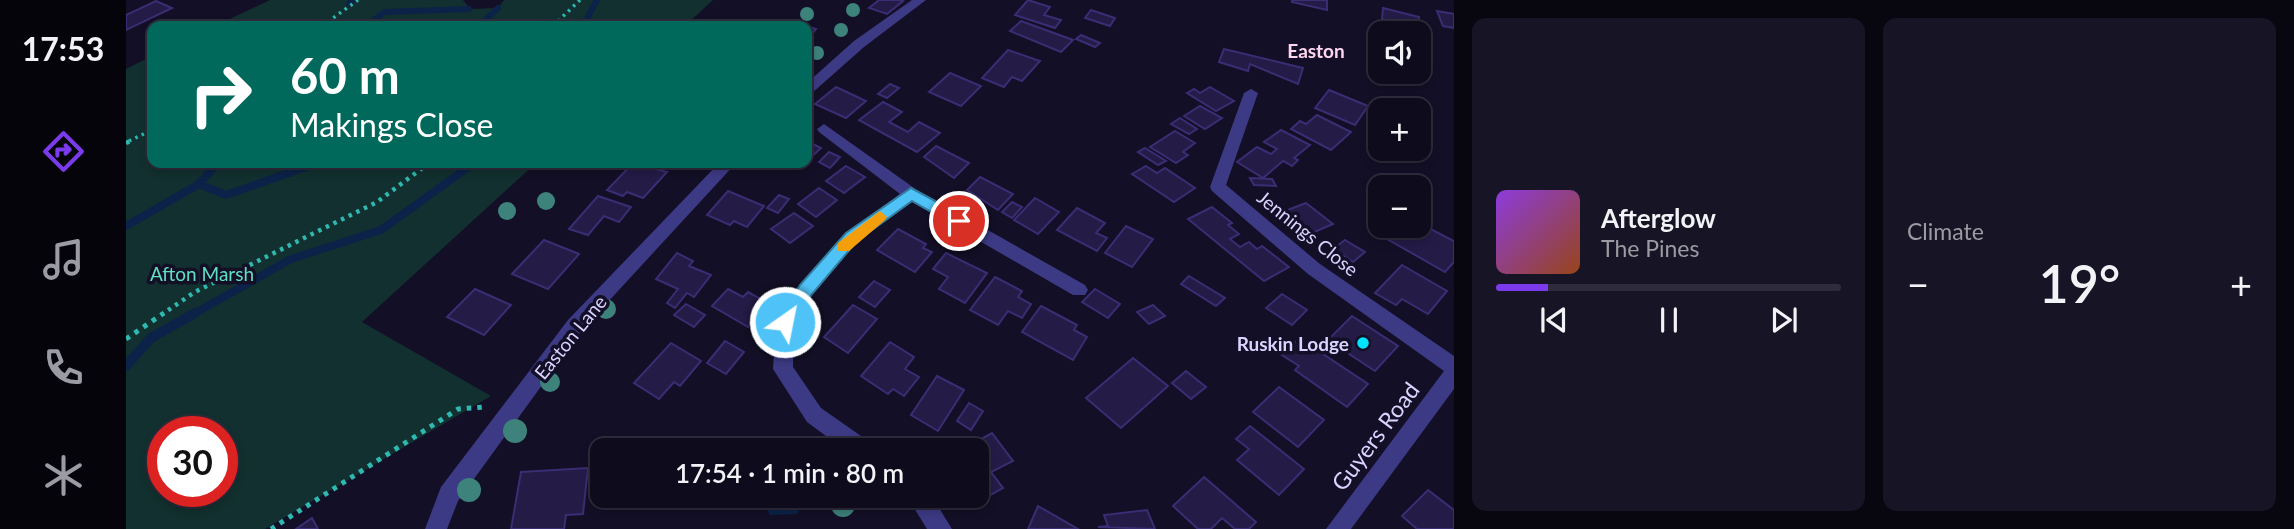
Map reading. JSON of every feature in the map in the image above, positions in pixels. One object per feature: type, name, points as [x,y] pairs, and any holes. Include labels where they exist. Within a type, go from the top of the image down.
[{"type":"street","points":[[812,86],[859,44],[920,0]]},
{"type":"street","name":"Jennings Close","points":[[1251,93],[1218,187],[1314,269],[1454,367]]},
{"type":"street","points":[[824,129],[911,194],[1079,290]]},
{"type":"street","name":"Easton Lane","points":[[436,529],[449,495],[575,325],[723,168]]},
{"type":"street","points":[[846,438],[814,415],[783,369],[785,322],[806,289],[852,237],[911,194]]},
{"type":"street","name":"Guyers Road","points":[[1337,529],[1454,373]]},
{"type":"street","points":[[926,508],[941,529]]},
{"type":"path","points":[[329,21],[358,0]]},
{"type":"path","points":[[558,21],[580,0]]},
{"type":"path","points":[[126,143],[147,132]]},
{"type":"path","points":[[126,340],[195,292],[377,202],[422,168]]},
{"type":"path","points":[[271,529],[458,409],[517,405]]},
{"type":"green space","points":[[270,0],[463,0],[470,9],[498,8],[504,0],[713,0],[690,21],[226,21]]},
{"type":"green space","name":"Afton Marsh","points":[[147,58],[147,168],[531,168],[362,322],[491,396],[265,529],[126,529],[126,69]]},
{"type":"water","points":[[766,508],[799,508],[798,514],[770,515]]},
{"type":"building","points":[[879,0],[903,1],[887,14],[869,8]]},
{"type":"building","points":[[1028,0],[1050,7],[1044,15],[1061,20],[1055,28],[1015,15]]},
{"type":"building","points":[[1327,0],[1327,10],[1292,2]]},
{"type":"building","points":[[156,1],[172,8],[126,30],[126,15]]},
{"type":"building","points":[[1383,8],[1419,17],[1418,21],[1382,19]]},
{"type":"building","points":[[1091,10],[1115,18],[1110,26],[1085,18]]},
{"type":"building","points":[[1437,11],[1454,14],[1454,28],[1443,26]]},
{"type":"building","points":[[1021,21],[1073,40],[1061,52],[1010,31]]},
{"type":"building","points":[[1081,35],[1100,43],[1095,47],[1076,39]]},
{"type":"building","points":[[1224,49],[1303,68],[1298,84],[1250,64],[1248,71],[1219,62]]},
{"type":"building","points":[[1008,50],[1040,61],[1022,81],[1012,77],[1004,87],[982,78]]},
{"type":"building","points":[[950,73],[981,86],[961,106],[929,92]]},
{"type":"building","points":[[890,84],[899,88],[887,98],[878,94]]},
{"type":"building","points":[[836,87],[866,101],[846,118],[815,104]]},
{"type":"building","points":[[1210,87],[1234,101],[1216,111],[1187,93],[1194,89],[1200,93]]},
{"type":"building","points":[[1329,90],[1368,106],[1355,125],[1315,108]]},
{"type":"building","points":[[883,102],[902,112],[889,122],[908,132],[919,122],[940,133],[917,152],[859,120]]},
{"type":"building","points":[[1200,106],[1222,118],[1205,129],[1184,116]]},
{"type":"building","points":[[1317,115],[1351,132],[1331,150],[1291,129],[1300,121],[1306,124]]},
{"type":"building","points":[[1180,118],[1197,129],[1189,134],[1171,124]]},
{"type":"building","points":[[1281,130],[1310,145],[1294,158],[1298,160],[1292,166],[1283,161],[1263,178],[1237,162],[1257,147],[1271,154],[1277,149],[1264,142]]},
{"type":"building","points":[[1175,131],[1195,143],[1183,152],[1188,155],[1176,163],[1150,147]]},
{"type":"building","points":[[812,144],[821,148],[812,156]]},
{"type":"building","points":[[936,146],[969,163],[954,178],[924,157]]},
{"type":"building","points":[[1145,148],[1166,161],[1158,165],[1138,152]]},
{"type":"building","points":[[829,152],[840,157],[830,168],[819,162]]},
{"type":"building","points":[[846,166],[865,177],[844,193],[826,181]]},
{"type":"building","points":[[1146,166],[1157,173],[1165,168],[1195,188],[1174,202],[1132,174]]},
{"type":"building","points":[[628,168],[652,168],[667,172],[643,198],[627,192],[623,196],[607,190]]},
{"type":"building","points":[[980,177],[1013,194],[998,210],[967,190]]},
{"type":"building","points":[[1250,178],[1272,179],[1276,186],[1254,185]]},
{"type":"building","points":[[819,188],[837,200],[816,217],[798,204]]},
{"type":"building","points":[[728,191],[764,206],[747,227],[734,221],[730,225],[707,215]]},
{"type":"building","points":[[779,195],[789,199],[778,213],[767,208]]},
{"type":"building","points":[[598,196],[631,207],[619,222],[604,216],[588,235],[569,229]]},
{"type":"building","points":[[1035,198],[1059,212],[1038,234],[1014,220]]},
{"type":"building","points":[[1012,202],[1022,207],[1012,218],[1002,212]]},
{"type":"building","points":[[1306,203],[1333,224],[1305,236],[1277,214]]},
{"type":"building","points":[[1212,207],[1232,223],[1228,225],[1239,234],[1230,239],[1240,247],[1249,242],[1257,249],[1262,246],[1289,267],[1264,281],[1188,219]]},
{"type":"building","points":[[1077,208],[1105,223],[1096,233],[1107,238],[1097,251],[1057,230]]},
{"type":"building","points":[[794,213],[813,226],[790,243],[771,229]]},
{"type":"building","points":[[1126,226],[1153,239],[1132,267],[1105,253]]},
{"type":"building","points":[[898,229],[926,244],[923,248],[932,252],[915,272],[877,250]]},
{"type":"building","points":[[1431,229],[1454,241],[1454,262],[1445,272],[1387,239],[1431,238]]},
{"type":"building","points":[[544,240],[579,254],[548,289],[512,274]]},
{"type":"building","points":[[1345,240],[1365,252],[1353,262],[1333,249]]},
{"type":"building","points":[[677,253],[693,261],[689,266],[711,275],[694,297],[687,293],[675,308],[667,303],[678,289],[656,279]]},
{"type":"building","points":[[946,253],[987,273],[965,303],[939,289],[948,277],[933,269]]},
{"type":"building","points":[[1402,265],[1447,291],[1428,314],[1402,299],[1396,305],[1375,293]]},
{"type":"building","points":[[1189,276],[1225,298],[1216,306],[1181,284]]},
{"type":"building","points":[[995,277],[1022,291],[1018,297],[1031,304],[1022,318],[1008,311],[998,325],[970,310]]},
{"type":"building","points":[[874,281],[890,290],[875,307],[859,297]]},
{"type":"building","points":[[475,289],[511,305],[484,335],[447,317]]},
{"type":"building","points":[[728,289],[743,297],[748,292],[768,303],[748,327],[712,306]]},
{"type":"building","points":[[1095,289],[1120,304],[1108,318],[1082,302]]},
{"type":"building","points":[[1282,294],[1307,310],[1292,325],[1266,308]]},
{"type":"building","points":[[686,304],[705,315],[694,327],[674,315]]},
{"type":"building","points":[[853,305],[877,319],[848,353],[824,337]]},
{"type":"building","points":[[1153,305],[1165,316],[1149,324],[1137,312]]},
{"type":"building","points":[[1041,306],[1077,325],[1074,330],[1087,337],[1073,360],[1022,332]]},
{"type":"building","name":"Ruskin Lodge","points":[[1352,316],[1398,346],[1375,371],[1328,340]]},
{"type":"building","points":[[725,341],[744,352],[726,374],[707,363]]},
{"type":"building","points":[[890,342],[914,357],[905,369],[919,377],[904,396],[893,389],[888,394],[861,376]]},
{"type":"building","points":[[1295,342],[1313,354],[1317,350],[1368,384],[1347,407],[1295,370],[1299,366],[1282,355]]},
{"type":"building","points":[[671,343],[701,361],[680,386],[674,382],[659,399],[634,383]]},
{"type":"building","points":[[1133,358],[1168,386],[1121,428],[1086,398]]},
{"type":"building","points":[[1186,371],[1206,387],[1191,399],[1172,383]]},
{"type":"building","points":[[937,376],[964,390],[938,431],[911,415]]},
{"type":"building","points":[[1279,387],[1324,420],[1298,447],[1253,412]]},
{"type":"building","points":[[969,403],[983,411],[971,430],[957,421]]},
{"type":"building","points":[[1250,426],[1304,469],[1279,495],[1237,460],[1249,449],[1236,439]]},
{"type":"building","points":[[992,433],[1013,461],[991,472],[1003,488],[989,496],[989,438],[983,438]]},
{"type":"building","points":[[588,468],[583,514],[566,515],[564,529],[511,529],[521,472]]},
{"type":"building","points":[[1204,477],[1256,522],[1249,529],[1235,529],[1222,518],[1211,529],[1198,529],[1173,506]]},
{"type":"building","points":[[1428,490],[1454,510],[1454,529],[1417,529],[1402,516]]},
{"type":"building","points":[[1038,506],[1078,529],[1028,529]]},
{"type":"building","points":[[1147,510],[1155,529],[1098,527],[1108,526],[1104,515]]},
{"type":"building","points":[[312,518],[318,529],[296,529]]},
{"type":"waterway","points":[[349,4],[353,0]]},
{"type":"waterway","points":[[586,21],[597,0]]},
{"type":"waterway","points":[[484,21],[498,8]]},
{"type":"waterway","points":[[373,21],[384,12],[469,9]]},
{"type":"waterway","points":[[199,184],[213,168]]},
{"type":"waterway","points":[[199,184],[226,195],[303,168]]},
{"type":"waterway","points":[[192,315],[291,259],[381,230],[467,168]]},
{"type":"waterway","points":[[126,226],[199,184]]},
{"type":"waterway","points":[[126,366],[151,338],[195,313]]},
{"type":"slow traffic","points":[[843,247],[880,217]]},
{"type":"place","name":"Ruskin Lodge","points":[[1363,343]]},
{"type":"district","name":"Easton","points":[[1316,50]]},
{"type":"route","points":[[785,322],[806,289],[852,237],[911,194],[959,221]]}]
